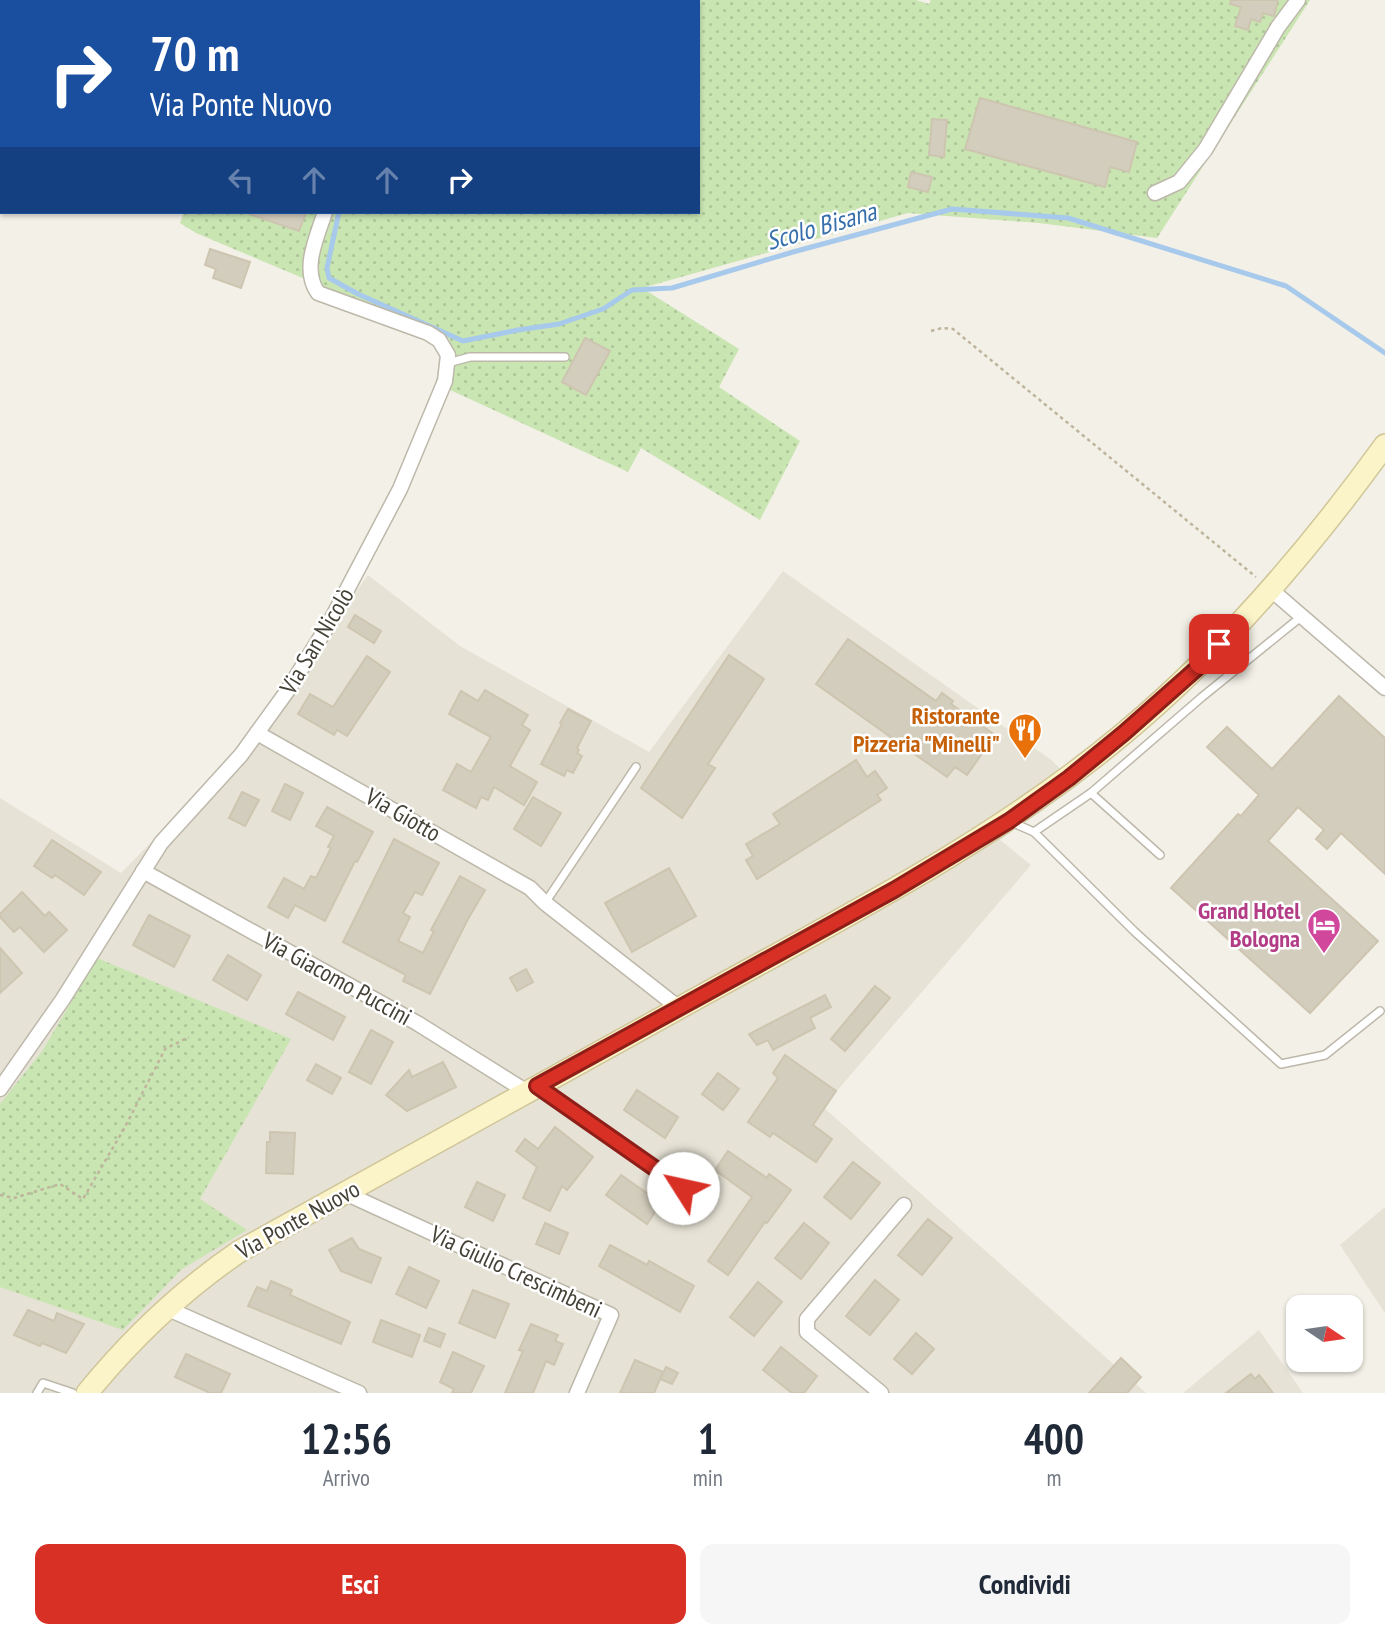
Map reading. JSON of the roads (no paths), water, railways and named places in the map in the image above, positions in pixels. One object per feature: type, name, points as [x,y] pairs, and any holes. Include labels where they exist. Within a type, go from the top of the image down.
[{"type":"main road","name":"Via Ponte Nuovo","points":[[87,1393],[119,1354],[166,1308],[201,1278],[240,1251],[894,890],[1009,821],[1069,778],[1203,663],[1335,514],[1385,445]]},
{"type":"street","points":[[1156,194],[1179,182],[1205,150],[1278,27],[1298,0]]},
{"type":"street","points":[[324,214],[309,273],[318,293],[428,333],[445,347],[448,363]]},
{"type":"street","name":"Via San Nicolò","points":[[0,1088],[63,999],[161,843],[241,755],[295,679],[370,549],[400,489],[439,397],[448,363]]},
{"type":"street","points":[[1269,588],[1385,688]]},
{"type":"street","name":"Via Giotto","points":[[257,733],[530,888],[545,903],[679,1008]]},
{"type":"street","name":"Via Giacomo Puccini","points":[[143,871],[532,1089]]},
{"type":"street","points":[[532,1089],[704,1203]]},
{"type":"street","name":"Via Giulio Crescimbeni","points":[[345,1194],[611,1315],[577,1393]]},
{"type":"street","points":[[881,1393],[807,1332],[807,1319],[904,1205]]},
{"type":"street","points":[[166,1308],[359,1393]]},
{"type":"lane","points":[[448,363],[470,358],[565,357]]},
{"type":"lane","points":[[1034,832],[1091,793],[1302,616]]},
{"type":"lane","points":[[545,903],[636,767]]},
{"type":"lane","points":[[1091,793],[1160,855]]},
{"type":"lane","points":[[1009,821],[1034,832],[1135,932],[1281,1064],[1325,1055],[1380,1011]]},
{"type":"lane","points":[[37,1393],[43,1382],[73,1393]]},
{"type":"waterway","name":"Scolo Bisana","points":[[339,214],[327,268],[329,278],[358,294],[463,341],[559,324],[603,309],[632,290],[672,288],[952,209],[1068,218],[1286,286],[1385,353]]},
{"type":"place","name":"Ristorante Pizzeria \"Minelli\"","points":[[1025,760]]},
{"type":"place","name":"Grand Hotel Bologna","points":[[1324,955]]}]
